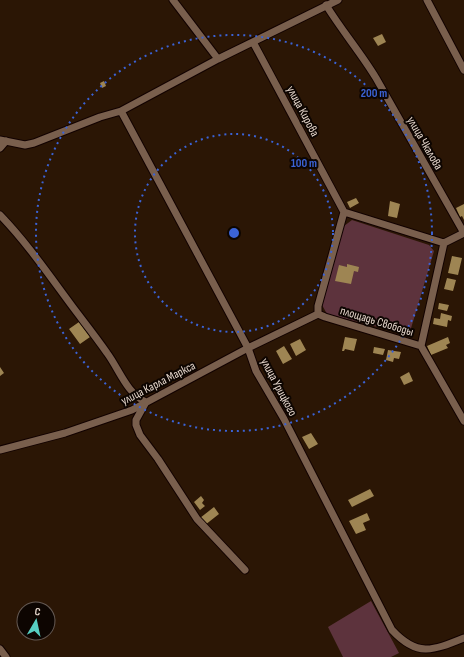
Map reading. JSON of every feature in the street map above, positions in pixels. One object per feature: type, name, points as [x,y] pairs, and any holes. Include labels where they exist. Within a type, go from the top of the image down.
[{"type":"street","points":[[173,0],[218,60]]},
{"type":"street","points":[[0,148],[3,141],[25,145],[34,143],[100,116],[121,111],[253,42],[338,0]]},
{"type":"street","points":[[427,0],[464,70]]},
{"type":"street","name":"улица Чкалова","points":[[326,6],[372,71],[464,233]]},
{"type":"street","name":"улица Кирова","points":[[253,42],[344,212]]},
{"type":"street","name":"улица Урицкого","points":[[121,111],[248,348],[256,371],[284,419],[392,630],[400,641],[410,648],[420,651],[434,650],[464,638]]},
{"type":"street","points":[[318,314],[320,299],[344,212],[444,243],[464,233]]},
{"type":"street","points":[[0,215],[19,234],[37,258],[108,354],[137,398],[146,402],[136,420],[136,425],[140,435],[158,459],[197,519],[245,570]]},
{"type":"street","name":"площадь Свободы","points":[[318,314],[421,346],[444,243]]},
{"type":"street","name":"улица Карла Маркса","points":[[0,450],[64,433],[132,410],[248,348],[318,314]]},
{"type":"street","points":[[421,346],[464,421]]},
{"type":"street","points":[[0,649],[6,657]]},
{"type":"shaded area","points":[[352,220],[429,245],[434,251],[409,335],[327,314],[322,305],[344,226]]},
{"type":"shaded area","points":[[371,601],[399,653],[391,657],[343,657],[328,627]]},
{"type":"building","points":[[382,34],[386,42],[378,46],[373,38]]},
{"type":"building","points":[[104,81],[106,86],[102,88],[100,83]]},
{"type":"building","points":[[356,198],[359,203],[350,208],[347,202]]},
{"type":"building","points":[[390,201],[400,204],[397,218],[388,216]]},
{"type":"building","points":[[464,204],[464,220],[462,216],[460,217],[456,208]]},
{"type":"building","points":[[452,256],[462,258],[458,275],[448,273]]},
{"type":"building","points":[[347,264],[359,267],[358,272],[354,271],[351,284],[335,281],[339,265],[347,267]]},
{"type":"building","points":[[447,278],[456,280],[453,291],[444,289]]},
{"type":"building","points":[[439,303],[449,305],[447,311],[438,309]]},
{"type":"building","points":[[441,313],[452,316],[451,321],[448,320],[447,327],[433,324],[434,318],[440,319]]},
{"type":"building","points":[[79,322],[90,337],[80,344],[69,329]]},
{"type":"building","points":[[345,337],[357,339],[354,351],[345,349],[342,351]]},
{"type":"building","points":[[448,337],[450,343],[446,345],[448,348],[431,355],[427,346]]},
{"type":"building","points":[[300,339],[306,350],[296,356],[290,344]]},
{"type":"building","points":[[284,346],[292,359],[283,364],[276,351]]},
{"type":"building","points":[[374,347],[385,349],[383,355],[373,353]]},
{"type":"building","points":[[388,350],[401,352],[399,359],[394,358],[393,362],[386,360]]},
{"type":"building","points":[[0,367],[4,373],[0,376]]},
{"type":"building","points":[[409,372],[413,381],[404,385],[400,377]]},
{"type":"building","points":[[311,433],[318,444],[309,449],[302,437]]},
{"type":"building","points":[[370,489],[374,496],[352,507],[348,500]]},
{"type":"building","points":[[201,496],[204,500],[202,503],[205,506],[200,510],[194,502]]},
{"type":"building","points":[[214,507],[219,514],[205,525],[200,518]]},
{"type":"building","points":[[367,513],[370,520],[363,523],[366,530],[356,534],[349,521]]}]
